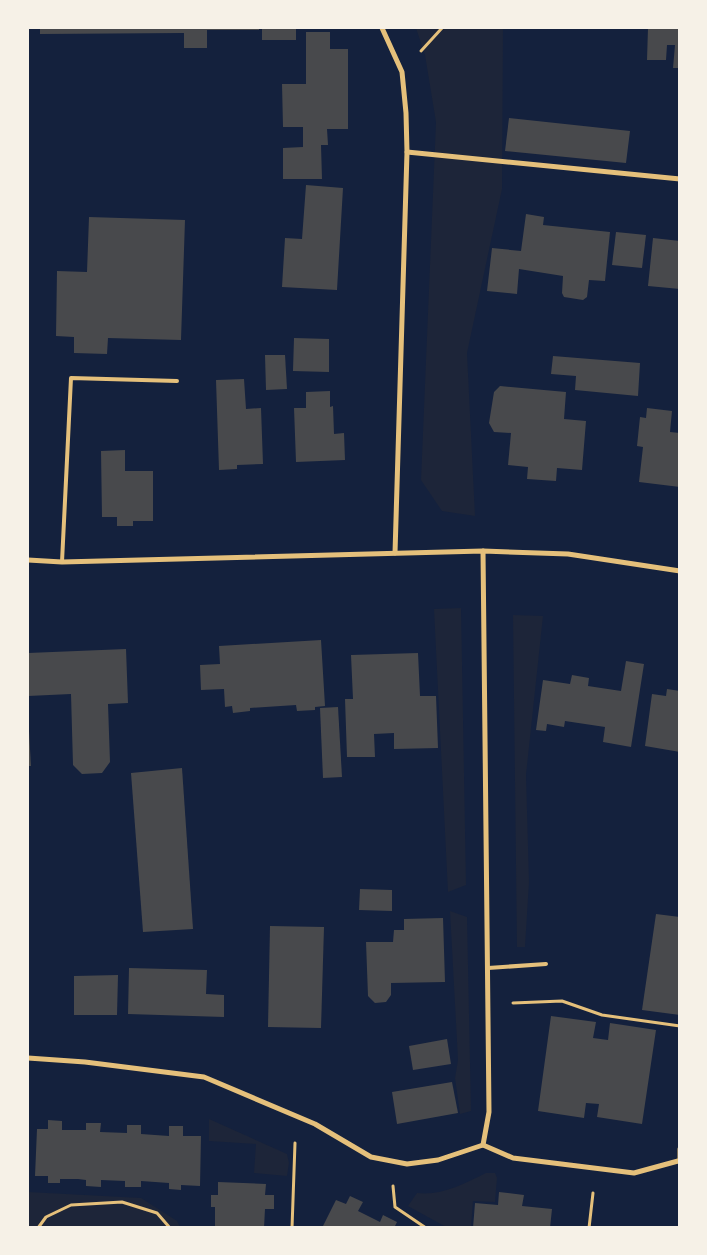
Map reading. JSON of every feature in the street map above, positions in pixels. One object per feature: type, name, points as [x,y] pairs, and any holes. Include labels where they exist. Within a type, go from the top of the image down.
[{"type":"street","points":[[382,28],[402,72],[407,152],[394,553]]},
{"type":"street","points":[[407,152],[680,179]]},
{"type":"street","points":[[483,551],[489,1112],[483,1145]]},
{"type":"street","points":[[28,560],[62,562],[483,551],[568,554],[680,571]]},
{"type":"street","points":[[28,1058],[85,1062],[204,1077],[315,1124],[371,1157],[407,1164],[438,1160],[483,1145],[514,1158],[634,1173],[679,1162],[680,1149]]},
{"type":"lane","points":[[62,562],[71,378],[177,381]]},
{"type":"lane","points":[[488,968],[546,964]]},
{"type":"path","points":[[402,72],[442,28]]},
{"type":"path","points":[[488,1003],[562,1001],[602,1015],[680,1026]]},
{"type":"path","points":[[292,1228],[296,1115]]},
{"type":"path","points":[[390,1160],[395,1208],[426,1228]]},
{"type":"path","points":[[589,1228],[596,1168]]},
{"type":"path","points":[[38,1228],[46,1217],[71,1205],[122,1202],[157,1213],[170,1228]]},
{"type":"shaded area","points":[[416,28],[503,28],[502,189],[467,353],[475,516],[442,511],[421,480],[436,122],[425,55]]},
{"type":"shaded area","points":[[461,608],[466,885],[448,892],[434,609]]},
{"type":"shaded area","points":[[513,615],[543,616],[526,775],[529,882],[525,947],[517,947]]},
{"type":"shaded area","points":[[450,911],[467,917],[471,1111],[460,1114],[455,1078],[458,1060]]},
{"type":"shaded area","points":[[209,1119],[287,1154],[289,1163],[287,1176],[254,1173],[256,1144],[209,1141]]},
{"type":"shaded area","points":[[486,1173],[495,1173],[497,1178],[495,1202],[473,1201],[471,1227],[446,1227],[408,1206],[417,1193],[444,1191]]},
{"type":"shaded area","points":[[28,1192],[141,1198],[177,1221],[180,1227],[28,1228]]},
{"type":"building","points":[[40,28],[259,28],[259,30],[207,30],[207,48],[184,48],[184,33],[40,34]]},
{"type":"building","points":[[262,28],[296,28],[296,40],[262,40]]},
{"type":"building","points":[[648,28],[680,28],[680,68],[673,68],[675,45],[667,45],[666,60],[647,60]]},
{"type":"building","points":[[306,32],[330,32],[330,49],[348,49],[348,129],[327,129],[328,145],[321,145],[322,179],[283,179],[283,148],[303,147],[303,127],[283,127],[282,84],[306,84]]},
{"type":"building","points":[[509,118],[630,131],[626,163],[505,151]]},
{"type":"building","points":[[306,185],[343,188],[337,290],[282,287],[285,238],[302,239]]},
{"type":"building","points":[[526,214],[544,217],[543,225],[610,232],[605,281],[589,280],[587,297],[583,300],[564,297],[562,293],[563,276],[519,269],[517,294],[487,291],[492,248],[521,251]]},
{"type":"building","points":[[89,217],[185,220],[181,340],[108,338],[107,354],[74,353],[74,337],[56,336],[57,271],[87,272]]},
{"type":"building","points":[[616,232],[646,235],[642,268],[612,265]]},
{"type":"building","points":[[653,238],[680,241],[680,289],[648,286]]},
{"type":"building","points":[[294,338],[329,339],[329,372],[293,371]]},
{"type":"building","points":[[265,355],[285,355],[287,389],[266,390]]},
{"type":"building","points":[[553,356],[640,363],[638,396],[575,390],[576,376],[551,374]]},
{"type":"building","points":[[244,379],[246,409],[261,408],[263,464],[237,465],[237,469],[219,470],[216,380]]},
{"type":"building","points":[[500,386],[566,392],[564,419],[586,421],[582,470],[557,468],[556,481],[527,479],[528,467],[508,465],[511,433],[494,432],[489,423],[494,392]]},
{"type":"building","points":[[330,391],[330,407],[333,406],[334,434],[344,433],[345,460],[296,462],[294,408],[306,408],[306,392]]},
{"type":"building","points":[[647,408],[672,411],[670,432],[680,433],[680,487],[639,482],[643,447],[637,446],[640,417],[646,418]]},
{"type":"building","points":[[125,450],[125,471],[153,471],[153,521],[133,521],[133,526],[117,526],[117,517],[102,517],[101,451]]},
{"type":"building","points":[[321,640],[325,706],[315,707],[315,710],[297,711],[296,705],[250,708],[250,711],[233,713],[232,706],[225,707],[224,689],[201,690],[200,665],[220,664],[219,646]]},
{"type":"building","points":[[126,649],[128,703],[108,704],[110,762],[102,773],[82,774],[73,765],[71,694],[28,696],[28,653]]},
{"type":"building","points":[[418,653],[420,696],[436,696],[438,748],[394,749],[394,733],[374,734],[375,757],[347,757],[345,699],[353,699],[351,655]]},
{"type":"building","points":[[626,661],[644,664],[631,747],[603,742],[605,727],[565,721],[564,727],[547,724],[546,731],[536,730],[543,680],[570,684],[572,675],[589,678],[588,686],[621,691]]},
{"type":"building","points":[[667,689],[680,691],[680,752],[645,746],[652,694],[666,696]]},
{"type":"building","points":[[338,707],[342,777],[323,778],[320,708]]},
{"type":"building","points":[[29,731],[31,766],[28,766]]},
{"type":"building","points":[[182,768],[193,929],[143,932],[131,773]]},
{"type":"building","points":[[360,889],[392,890],[392,911],[359,910]]},
{"type":"building","points":[[656,914],[680,917],[680,1015],[642,1010]]},
{"type":"building","points":[[443,918],[445,982],[391,983],[391,995],[386,1002],[375,1003],[368,996],[366,942],[393,942],[394,930],[404,930],[404,919]]},
{"type":"building","points":[[270,926],[324,927],[321,1028],[268,1027]]},
{"type":"building","points":[[129,968],[207,970],[206,994],[224,995],[224,1017],[128,1014]]},
{"type":"building","points":[[118,975],[117,1015],[74,1015],[74,976]]},
{"type":"building","points":[[551,1016],[596,1022],[593,1038],[608,1040],[610,1023],[656,1030],[642,1124],[597,1117],[599,1104],[586,1103],[584,1118],[538,1111]]},
{"type":"building","points":[[447,1039],[451,1064],[413,1070],[409,1046]]},
{"type":"building","points":[[452,1082],[458,1113],[397,1124],[392,1092]]},
{"type":"building","points":[[48,1120],[62,1121],[62,1130],[86,1130],[86,1123],[101,1123],[100,1132],[127,1133],[127,1125],[141,1125],[141,1134],[169,1136],[169,1126],[183,1126],[183,1136],[201,1136],[200,1186],[181,1185],[181,1190],[169,1189],[169,1183],[141,1181],[141,1187],[125,1187],[125,1181],[101,1180],[101,1187],[86,1186],[86,1180],[78,1179],[60,1179],[60,1183],[48,1183],[48,1176],[35,1176],[37,1129],[48,1129]]},
{"type":"building","points":[[218,1182],[266,1184],[265,1195],[274,1195],[274,1209],[265,1209],[264,1228],[215,1228],[215,1207],[211,1207],[211,1195],[218,1195]]},
{"type":"building","points":[[499,1192],[524,1195],[522,1206],[552,1209],[550,1228],[473,1228],[475,1203],[498,1205]]},
{"type":"building","points":[[350,1196],[363,1202],[358,1211],[380,1222],[383,1215],[397,1222],[394,1228],[322,1228],[336,1200],[346,1204]]}]
